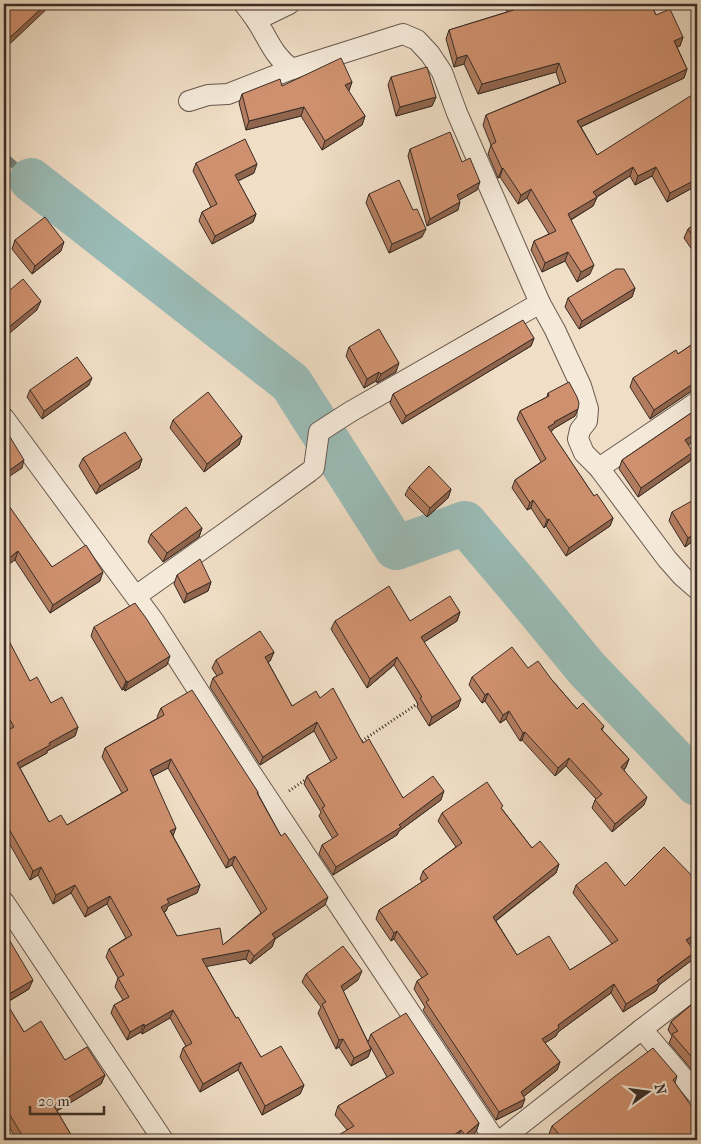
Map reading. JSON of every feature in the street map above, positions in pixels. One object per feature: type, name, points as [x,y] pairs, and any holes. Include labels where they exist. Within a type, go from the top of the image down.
[{"type":"street","points":[[244,4],[283,63],[292,69]]},
{"type":"street","points":[[256,20],[289,4]]},
{"type":"street","points":[[189,101],[208,95],[228,94],[292,69],[403,34],[417,40],[430,54],[442,72],[457,113],[540,303],[556,330],[581,386],[588,409],[586,421],[580,430],[578,439],[584,453],[598,468],[667,559],[697,589]]},
{"type":"street","points":[[136,596],[310,472],[314,468],[318,436],[321,430],[540,303]]},
{"type":"street","points":[[598,468],[697,402]]},
{"type":"street","points":[[4,418],[158,628],[271,803],[495,1140]]},
{"type":"street","points":[[4,902],[163,1140]]},
{"type":"street","points":[[501,1140],[697,987]]},
{"type":"street","points":[[642,1029],[697,1094]]},
{"type":"path","points":[[353,747],[424,700]]},
{"type":"path","points":[[271,803],[315,773]]},
{"type":"building","points":[[6,4],[46,4],[4,42],[4,6]]},
{"type":"building","points":[[511,4],[651,4],[656,15],[670,9],[683,37],[674,41],[687,69],[577,121],[597,155],[692,95],[697,105],[697,179],[670,193],[656,167],[638,176],[633,167],[593,192],[597,197],[568,214],[594,265],[581,272],[568,252],[545,263],[534,241],[556,231],[531,189],[521,195],[502,169],[491,145],[496,142],[486,115],[566,82],[559,63],[482,84],[467,55],[457,58],[449,30],[514,10]]},
{"type":"building","points":[[341,58],[352,82],[345,85],[365,116],[325,141],[304,107],[249,121],[242,94],[280,79],[282,86]]},
{"type":"building","points":[[427,67],[436,97],[400,107],[391,77]]},
{"type":"building","points":[[450,132],[462,162],[470,158],[480,182],[457,195],[460,202],[430,219],[410,149]]},
{"type":"building","points":[[245,139],[257,164],[235,175],[256,214],[215,236],[202,212],[217,204],[196,163]]},
{"type":"building","points":[[399,180],[413,210],[417,209],[426,229],[392,244],[369,194]]},
{"type":"building","points":[[45,217],[64,242],[35,266],[15,240]]},
{"type":"building","points":[[697,223],[697,243],[688,229]]},
{"type":"building","points":[[616,269],[624,269],[635,288],[582,321],[568,298]]},
{"type":"building","points":[[23,279],[41,301],[4,331],[4,295]]},
{"type":"building","points":[[523,320],[534,338],[406,416],[393,394]]},
{"type":"building","points":[[379,329],[399,363],[381,374],[379,372],[367,379],[349,347]]},
{"type":"building","points":[[697,341],[697,382],[654,410],[633,378],[676,350],[678,354]]},
{"type":"building","points":[[77,357],[92,378],[44,411],[30,390]]},
{"type":"building","points":[[569,382],[579,403],[578,409],[548,427],[594,496],[597,494],[613,518],[569,548],[533,500],[530,503],[515,480],[546,459],[520,411],[549,396],[548,393]]},
{"type":"building","points":[[208,392],[242,436],[207,464],[173,420]]},
{"type":"building","points":[[697,409],[697,432],[685,440],[693,452],[641,488],[622,460]]},
{"type":"building","points":[[4,432],[10,437],[24,460],[4,474]]},
{"type":"building","points":[[125,432],[142,459],[100,486],[83,458]]},
{"type":"building","points":[[429,466],[451,489],[430,508],[409,487]]},
{"type":"building","points":[[697,498],[697,532],[688,538],[672,512]]},
{"type":"building","points":[[7,503],[52,567],[86,545],[103,572],[53,605],[18,551],[4,562],[4,505]]},
{"type":"building","points":[[186,507],[202,528],[167,553],[151,534]]},
{"type":"building","points":[[200,559],[211,582],[187,594],[177,575]]},
{"type":"building","points":[[389,586],[410,621],[450,596],[460,612],[421,637],[461,699],[432,717],[397,657],[370,679],[335,621]]},
{"type":"building","points":[[135,603],[170,656],[128,682],[94,627]]},
{"type":"building","points":[[260,631],[274,652],[265,657],[292,706],[316,691],[320,698],[333,688],[363,743],[369,739],[403,798],[433,776],[444,791],[399,825],[401,827],[336,867],[322,845],[338,835],[322,808],[325,806],[307,776],[337,758],[317,722],[263,757],[213,678],[223,673],[216,660]]},
{"type":"building","points":[[8,639],[30,681],[37,677],[51,703],[62,697],[78,727],[17,763],[49,822],[61,815],[67,825],[128,790],[105,748],[164,715],[161,708],[192,690],[258,792],[281,836],[285,833],[328,897],[272,934],[275,938],[254,956],[249,950],[202,959],[261,1057],[281,1046],[304,1085],[265,1106],[241,1062],[203,1084],[183,1048],[192,1043],[173,1010],[130,1032],[114,1005],[129,997],[118,978],[124,975],[109,949],[132,935],[110,896],[88,908],[75,885],[56,895],[41,867],[33,871],[4,820],[4,732],[14,727],[4,709],[4,642]],"holes":[[[171,759],[229,860],[235,856],[267,909],[223,945],[220,928],[177,936],[161,907],[169,903],[167,899],[200,885],[170,831],[176,828],[150,770]]]},
{"type":"building","points":[[512,647],[528,668],[538,661],[577,709],[583,703],[604,726],[601,729],[629,759],[621,767],[647,797],[615,824],[595,800],[602,794],[569,758],[558,768],[525,732],[523,733],[509,711],[503,715],[488,693],[485,695],[472,677]]},
{"type":"building","points":[[487,782],[503,806],[501,808],[532,848],[540,841],[559,864],[493,917],[517,955],[549,936],[570,970],[618,940],[576,885],[606,862],[625,886],[664,847],[697,881],[697,933],[686,940],[695,952],[657,980],[659,983],[626,1004],[614,984],[558,1025],[559,1028],[542,1039],[560,1062],[521,1092],[525,1099],[499,1112],[426,1002],[429,1000],[417,981],[428,974],[397,931],[394,933],[379,910],[428,878],[423,871],[462,843],[442,813]]},
{"type":"building","points":[[4,931],[33,980],[4,997]]},
{"type":"building","points":[[343,946],[362,971],[341,986],[371,1049],[354,1058],[343,1039],[339,1040],[322,1004],[326,1002],[306,974]]},
{"type":"building","points":[[4,999],[24,1032],[41,1021],[65,1060],[87,1047],[105,1075],[54,1106],[74,1140],[25,1140],[4,1105]]},
{"type":"building","points":[[697,1000],[697,1059],[695,1061],[672,1034],[678,1031],[671,1022]]},
{"type":"building","points":[[406,1013],[479,1123],[465,1135],[461,1130],[447,1140],[330,1140],[354,1126],[338,1106],[394,1073],[371,1034]]},
{"type":"building","points":[[653,1048],[677,1076],[673,1080],[697,1114],[697,1140],[659,1140],[657,1138],[655,1140],[564,1140],[552,1126]]},
{"type":"waterway","points":[[4,156],[31,180]]},
{"type":"waterway","points":[[31,180],[291,383],[396,548],[465,523],[587,669],[697,784]]}]
